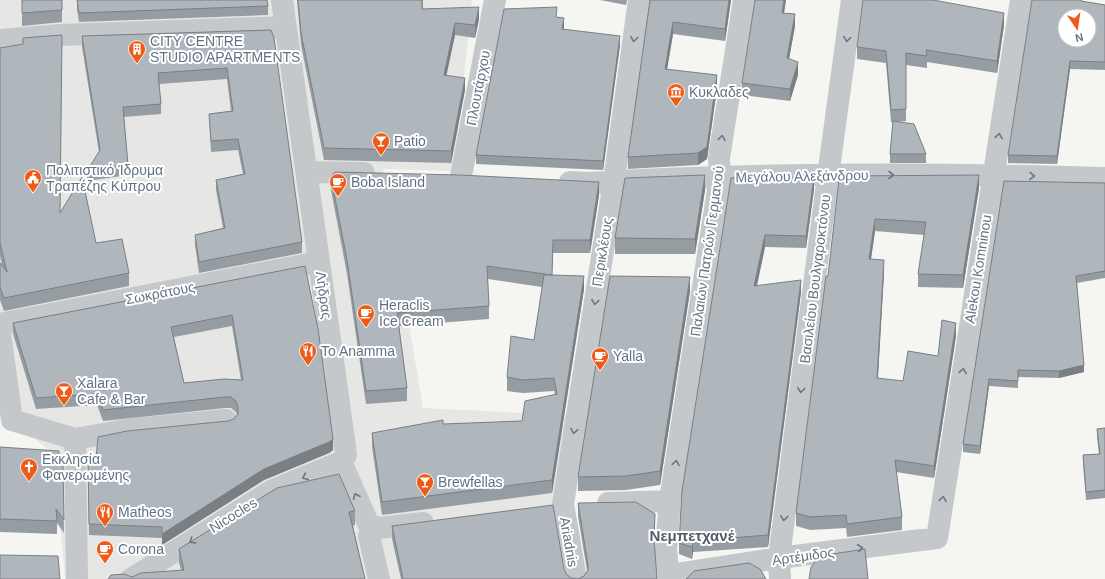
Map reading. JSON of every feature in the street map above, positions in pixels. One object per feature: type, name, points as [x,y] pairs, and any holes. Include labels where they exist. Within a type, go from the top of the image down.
[{"type":"street","name":"Λήδρας","points":[[282,0],[319,262],[333,398],[346,456],[341,462]]},
{"type":"street","name":"Πλουτάρχου","points":[[438,175],[469,176],[495,0]]},
{"type":"street","name":"Περικλέους","points":[[555,505],[614,181],[639,0]]},
{"type":"street","name":"Παλαιών Πατρών Γερμανού","points":[[669,577],[666,549],[670,501],[720,177],[719,158],[744,0]]},
{"type":"street","name":"Βασιλείου Βουλγαροκτόνου","points":[[780,569],[828,176],[852,0]]},
{"type":"street","name":"Alekou Komninou","points":[[937,538],[1021,0]]},
{"type":"street","points":[[0,40],[60,35],[286,27]]},
{"type":"street","points":[[307,172],[384,174]]},
{"type":"street","name":"Μεγάλου Αλεξάνδρου","points":[[549,180],[589,183],[720,177],[993,174],[1105,178]]},
{"type":"street","name":"Σωκράτους","points":[[0,324],[319,262]]},
{"type":"street","points":[[0,333],[12,420],[75,439],[125,430],[226,420]]},
{"type":"street","points":[[75,439],[77,579]]},
{"type":"street","points":[[341,462],[369,525],[379,528],[444,520]]},
{"type":"street","name":"Nicocles","points":[[131,579],[271,491],[341,462]]},
{"type":"street","points":[[555,505],[670,501]]},
{"type":"street","name":"Ariadnis","points":[[555,505],[576,579]]},
{"type":"street","points":[[373,526],[369,536],[379,579]]},
{"type":"street","name":"Αρτέμιδος","points":[[669,577],[780,569],[937,538]]},
{"type":"shaded area","points":[[0,0],[472,0],[454,171],[383,169],[423,408],[566,415],[565,511],[438,579],[65,579],[54,454],[1,412],[0,406]]},
{"type":"building","points":[[22,0],[62,0],[62,10],[22,13]]},
{"type":"building","points":[[77,0],[267,0],[268,6],[79,13]]},
{"type":"building","points":[[298,0],[422,0],[422,9],[479,7],[475,25],[455,23],[444,75],[465,78],[451,151],[324,148],[301,33]]},
{"type":"building","points":[[650,0],[729,0],[725,29],[673,22],[665,69],[717,75],[707,147],[698,153],[628,157]]},
{"type":"building","points":[[755,0],[784,0],[782,13],[795,14],[787,58],[798,62],[790,89],[742,83]]},
{"type":"building","points":[[863,0],[933,0],[1004,13],[997,61],[926,50],[927,56],[906,53],[906,109],[891,110],[886,51],[857,47]]},
{"type":"building","points":[[1032,0],[1081,0],[1105,5],[1105,62],[1070,61],[1057,156],[1008,155]]},
{"type":"building","points":[[557,7],[556,17],[564,18],[562,29],[620,36],[603,161],[476,155],[504,9]]},
{"type":"building","points":[[271,30],[274,38],[302,242],[199,262],[195,235],[225,228],[216,180],[245,174],[238,139],[211,141],[209,114],[233,111],[227,68],[158,73],[161,104],[123,107],[128,165],[87,171],[100,150],[82,36]]},
{"type":"building","points":[[62,35],[60,213],[82,177],[96,243],[122,239],[129,273],[4,298],[0,287],[0,263],[7,272],[0,243],[0,48],[23,44],[23,38]]},
{"type":"building","points":[[893,121],[914,124],[926,154],[890,154]]},
{"type":"building","points":[[335,172],[460,175],[599,182],[590,240],[553,240],[552,275],[487,266],[489,306],[397,313],[407,388],[366,391],[347,260],[331,177]]},
{"type":"building","points":[[705,175],[695,239],[615,238],[625,178]]},
{"type":"building","points":[[979,175],[963,275],[918,274],[926,222],[875,219],[869,259],[884,260],[877,378],[903,381],[908,351],[938,356],[942,320],[956,323],[934,466],[895,460],[902,517],[847,524],[846,515],[810,517],[796,513],[826,276],[828,276],[839,179],[844,176]]},
{"type":"building","points":[[814,177],[806,236],[765,235],[754,286],[801,280],[768,535],[693,541],[692,547],[679,543],[682,491],[731,178]]},
{"type":"building","points":[[1004,181],[1105,183],[1105,271],[1076,276],[1084,365],[1059,371],[1018,370],[1018,381],[989,379],[980,446],[963,444]]},
{"type":"building","points":[[305,266],[318,329],[333,439],[264,469],[162,534],[162,527],[89,524],[88,460],[96,458],[98,437],[127,431],[228,421],[234,419],[238,414],[236,401],[231,397],[225,397],[103,410],[97,394],[36,398],[13,323]],"holes":[[[232,315],[243,380],[224,379],[184,383],[171,327]]]},
{"type":"building","points":[[544,275],[584,276],[552,480],[382,502],[372,433],[443,420],[443,424],[522,421],[525,401],[557,394],[554,378],[523,380],[507,377],[511,336],[534,340]]},
{"type":"building","points":[[610,276],[690,277],[660,471],[626,476],[578,477]]},
{"type":"building","points":[[1105,428],[1105,490],[1086,492],[1083,455],[1100,454],[1097,429]]},
{"type":"building","name":"Εκκλησία Φανερωμένης","points":[[0,447],[59,451],[59,465],[63,464],[64,520],[56,509],[57,521],[0,519]]},
{"type":"building","points":[[339,474],[355,511],[349,512],[365,579],[108,579],[111,575],[124,574],[132,577],[141,573],[184,570],[179,549],[277,488]]},
{"type":"building","points":[[636,502],[655,514],[654,537],[657,579],[578,579],[584,576],[588,570],[588,565],[578,503]]},
{"type":"building","points":[[553,505],[564,569],[566,574],[571,578],[578,579],[403,579],[392,526]]},
{"type":"building","points":[[865,549],[868,579],[809,579],[811,567],[820,556]]},
{"type":"building","points":[[0,555],[58,556],[60,579],[0,579]]},
{"type":"building","points":[[749,563],[760,569],[766,579],[686,579],[694,571]]},
{"type":"place","name":"CITY CENTRE STUDIO APARTMENTS","points":[[137,64]]},
{"type":"place","name":"Κυκλαδες","points":[[676,107]]},
{"type":"place","name":"Patio","points":[[381,156]]},
{"type":"place","name":"Πολιτιστικό Ίδρυμα Τραπέζης Κύπρου","points":[[33,193]]},
{"type":"place","name":"Boba Island","points":[[338,197]]},
{"type":"place","name":"Heraclis Ice Cream","points":[[366,328]]},
{"type":"place","name":"To Anamma","points":[[308,366]]},
{"type":"place","name":"Yalla","points":[[600,371]]},
{"type":"place","name":"Xalara Cafe & Bar","points":[[64,406]]},
{"type":"place","name":"Εκκλησία Φανερωμένης","points":[[29,482]]},
{"type":"place","name":"Brewfellas","points":[[425,497]]},
{"type":"place","name":"Matheos","points":[[105,527]]},
{"type":"place","name":"Corona","points":[[105,564]]},
{"type":"district","name":"Νεμπετχανέ","points":[[692,536]]}]
